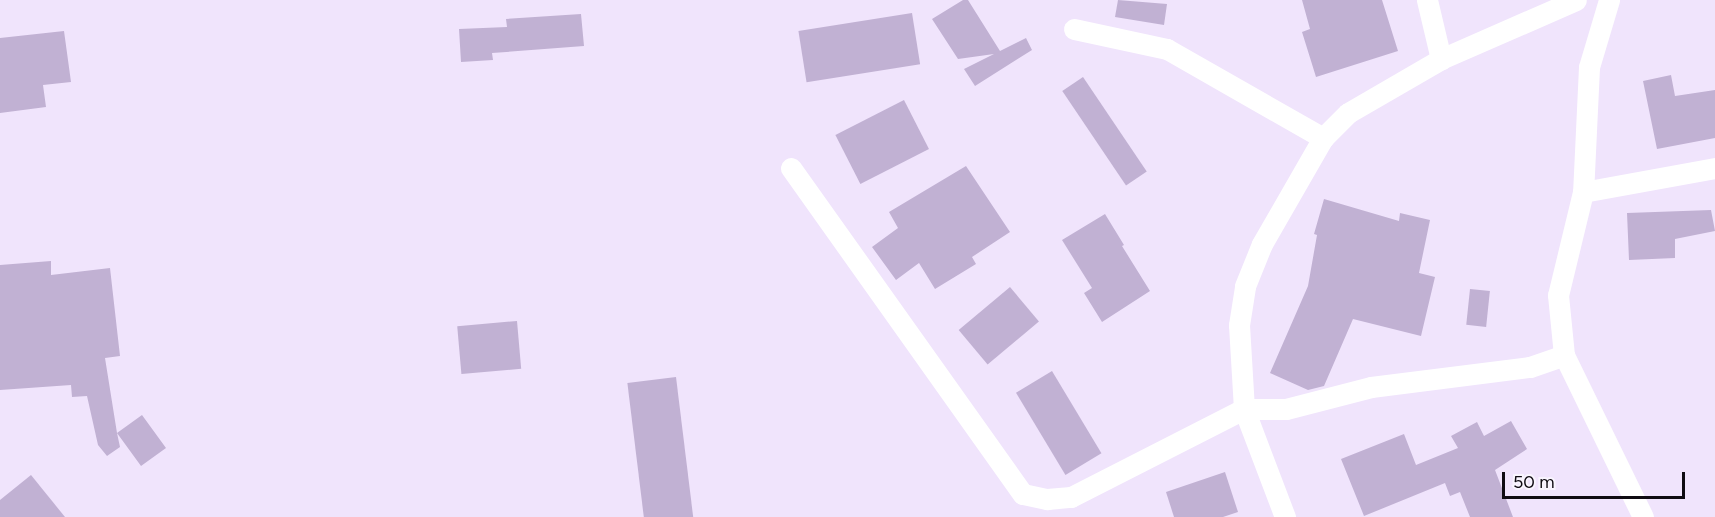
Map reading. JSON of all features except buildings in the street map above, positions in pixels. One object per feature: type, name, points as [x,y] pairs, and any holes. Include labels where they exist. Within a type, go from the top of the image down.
[{"type":"street","points":[[1427,0],[1441,59]]},
{"type":"street","points":[[1285,517],[1244,409],[1239,325],[1245,286],[1262,244],[1323,138],[1348,113],[1441,59],[1576,0]]},
{"type":"street","points":[[1609,0],[1589,67],[1583,192],[1558,296],[1564,356],[1643,517]]},
{"type":"street","points":[[1074,29],[1167,49],[1323,138]]},
{"type":"street","points":[[790,168],[1023,494],[1047,500],[1071,497],[1244,409],[1286,409],[1371,387],[1530,367],[1564,356]]},
{"type":"street","points":[[1583,192],[1715,168]]}]
